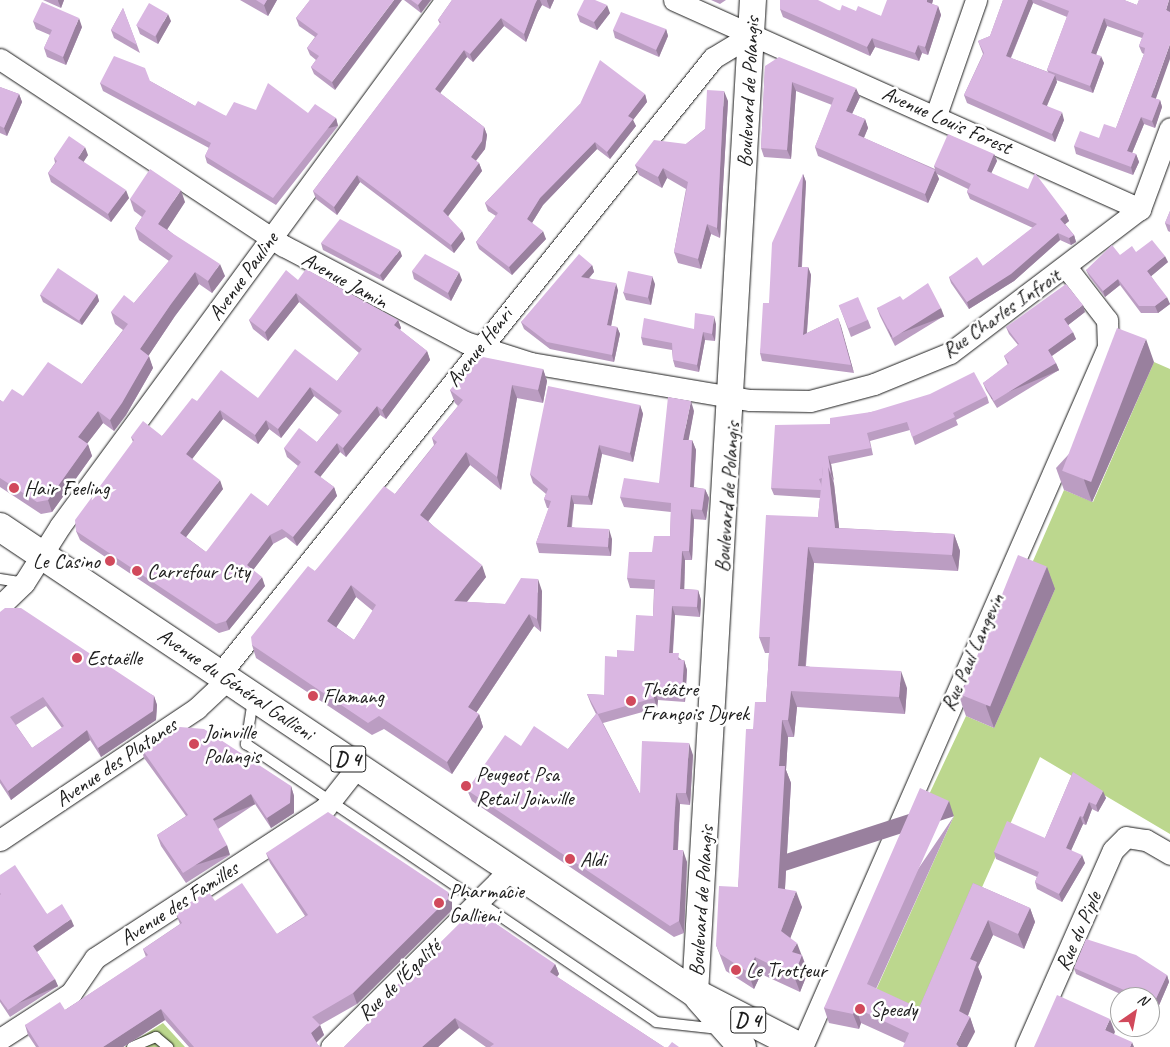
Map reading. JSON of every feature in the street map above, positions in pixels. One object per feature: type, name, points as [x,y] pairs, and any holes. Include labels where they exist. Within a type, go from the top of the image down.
[{"type":"main road","name":"Avenue du Général Gallieni","points":[[0,526],[695,993]]},
{"type":"main road","name":"D 4","points":[[695,993],[801,1047]]},
{"type":"main road","name":"D 4","points":[[695,993],[732,1038],[753,1047]]},
{"type":"street","name":"Avenue Pauline","points":[[0,606],[24,583],[42,554],[446,0]]},
{"type":"street","name":"Avenue Louis Forest","points":[[674,0],[936,115],[1140,209]]},
{"type":"street","name":"Boulevard de Polangis","points":[[695,993],[733,398],[753,0]]},
{"type":"street","points":[[936,115],[976,0]]},
{"type":"street","name":"Avenue Henri","points":[[224,677],[478,347],[713,58],[752,35]]},
{"type":"street","name":"Avenue Jamin","points":[[0,59],[272,238],[413,318],[478,347],[531,363],[733,398]]},
{"type":"street","points":[[1140,209],[1170,128]]},
{"type":"street","name":"Rue Charles Infroit","points":[[733,398],[810,401],[874,384],[950,353],[1066,267],[1140,209]]},
{"type":"street","name":"Rue Paul Langevin","points":[[801,1047],[1108,347],[1107,320],[1066,267]]},
{"type":"street","name":"Avenue des Platanes","points":[[0,840],[197,708],[224,677]]},
{"type":"street","name":"Avenue des Familles","points":[[0,1040],[71,993],[95,958],[331,802],[358,766]]},
{"type":"street","name":"Rue du Piple","points":[[1026,1047],[1113,850],[1126,837],[1146,840],[1170,854]]},
{"type":"street","name":"Rue de l'Égalité","points":[[331,1047],[510,870]]},
{"type":"lane","points":[[0,579],[24,583]]},
{"type":"lane","points":[[253,696],[246,744],[656,1022],[732,1038]]},
{"type":"lane","points":[[132,1047],[147,1037],[156,1037],[168,1047]]},
{"type":"green space","points":[[1154,362],[1170,369],[1170,834],[1040,757],[922,1022],[872,999],[954,816],[925,803],[966,716],[994,728],[1055,589],[1026,577],[1064,490],[1093,502]]},
{"type":"green space","points":[[163,1023],[185,1047],[125,1047]]},
{"type":"building","points":[[256,0],[267,0],[264,5]]},
{"type":"building","points":[[310,0],[394,0],[332,82],[311,67],[319,56],[307,48],[318,34],[296,18]]},
{"type":"building","points":[[411,0],[422,0],[418,5]]},
{"type":"building","points":[[452,0],[537,0],[524,34],[501,18],[470,54],[464,50],[435,89],[484,127],[482,141],[471,157],[479,163],[443,211],[462,231],[451,245],[357,175],[334,207],[313,191],[441,22],[438,20]]},
{"type":"building","points":[[584,0],[595,0],[607,5],[594,22],[577,14]]},
{"type":"building","points":[[780,0],[818,0],[840,11],[842,5],[856,11],[858,6],[881,16],[887,0],[927,0],[927,2],[938,6],[925,47],[918,45],[915,53],[872,38],[867,47],[780,9]]},
{"type":"building","points":[[1003,0],[1028,0],[1006,56],[1055,75],[1042,104],[1062,112],[1052,134],[964,95],[984,53],[978,41],[990,36]]},
{"type":"building","points":[[1041,0],[1124,0],[1137,5],[1139,0],[1169,0],[1166,10],[1170,12],[1170,44],[1151,97],[1160,100],[1152,121],[1141,117],[1127,151],[1136,154],[1131,167],[1074,146],[1080,131],[1099,138],[1104,124],[1116,128],[1144,54],[1145,48],[1139,46],[1144,33],[1104,18],[1091,53],[1101,56],[1090,86],[1047,70],[1069,11]]},
{"type":"building","points":[[42,2],[79,18],[63,57],[44,48],[52,30],[33,21]]},
{"type":"building","points":[[149,3],[168,14],[155,37],[136,26]]},
{"type":"building","points":[[123,8],[137,45],[111,30]]},
{"type":"building","points":[[621,12],[666,29],[656,50],[613,30]]},
{"type":"building","points":[[114,56],[145,68],[150,81],[195,106],[198,101],[226,116],[234,102],[256,110],[268,83],[308,113],[315,104],[336,118],[273,198],[205,156],[211,143],[100,83]]},
{"type":"building","points":[[779,57],[856,88],[846,111],[865,119],[858,135],[935,170],[925,194],[815,147],[834,98],[792,82],[787,150],[761,148],[765,66]]},
{"type":"building","points":[[600,60],[645,94],[628,116],[633,119],[607,152],[595,142],[540,198],[527,219],[543,231],[509,267],[476,242],[498,213],[485,203],[580,104]]},
{"type":"building","points":[[0,87],[19,94],[4,128],[0,126]]},
{"type":"building","points":[[707,90],[724,91],[717,228],[707,224],[698,259],[674,252],[688,182],[663,168],[658,177],[635,165],[654,140],[686,144],[705,129]]},
{"type":"building","points":[[948,134],[994,154],[987,171],[1028,189],[1035,173],[1066,214],[1060,219],[1074,235],[1069,238],[1058,233],[1011,274],[967,302],[949,277],[977,257],[983,266],[1037,224],[967,192],[971,184],[934,166]]},
{"type":"building","points":[[69,136],[85,147],[78,158],[126,190],[108,214],[48,173],[57,161],[54,158]]},
{"type":"building","points":[[150,169],[181,190],[158,224],[220,264],[208,281],[195,272],[140,349],[149,356],[122,403],[110,420],[98,411],[78,437],[88,444],[48,500],[37,502],[0,478],[0,400],[3,402],[12,389],[23,396],[48,362],[82,384],[128,324],[111,312],[124,295],[134,303],[173,256],[135,228],[146,211],[130,199]]},
{"type":"building","points":[[803,174],[798,267],[808,267],[803,335],[838,318],[851,365],[760,353],[763,303],[769,303],[772,243]]},
{"type":"building","points":[[1170,211],[1170,225],[1165,223]]},
{"type":"building","points":[[340,219],[400,250],[380,275],[321,243]]},
{"type":"building","points":[[1152,240],[1165,256],[1147,271],[1167,297],[1155,306],[1139,306],[1118,279],[1103,291],[1086,270],[1112,245],[1120,255],[1132,246],[1136,252]]},
{"type":"building","points":[[425,254],[459,272],[448,293],[412,271]]},
{"type":"building","points":[[579,254],[592,265],[581,277],[616,283],[607,325],[617,327],[612,355],[547,342],[521,322]]},
{"type":"building","points":[[58,268],[97,294],[79,321],[40,295]]},
{"type":"building","points":[[306,269],[398,320],[394,325],[427,351],[382,410],[377,406],[343,448],[337,443],[314,472],[334,487],[293,537],[282,529],[270,535],[247,565],[262,577],[226,621],[216,624],[76,531],[75,520],[134,440],[131,437],[143,421],[162,436],[192,398],[197,401],[221,370],[258,398],[295,349],[337,381],[362,349],[296,293],[265,332],[249,320],[286,270],[298,280]],"holes":[[[310,387],[342,411],[317,442],[299,428],[284,448],[301,462],[268,506],[251,493],[206,552],[180,533],[220,480],[186,454],[220,410],[255,435],[266,420],[278,429]]]},
{"type":"building","points":[[628,271],[652,276],[648,298],[623,293]]},
{"type":"building","points":[[928,283],[941,308],[893,338],[877,308],[900,296],[903,300]]},
{"type":"building","points":[[1066,284],[1083,305],[1064,319],[1073,332],[1048,350],[1056,363],[994,401],[983,383],[1009,363],[1004,356],[1019,344],[1006,327]]},
{"type":"building","points":[[858,297],[868,320],[848,328],[839,305]]},
{"type":"building","points":[[695,313],[714,316],[712,334],[703,332],[697,365],[673,360],[672,343],[641,337],[644,318],[694,329]]},
{"type":"building","points":[[1117,328],[1146,339],[1091,482],[1062,471]]},
{"type":"building","points":[[483,357],[543,369],[538,390],[512,385],[497,477],[466,452],[420,515],[482,565],[454,601],[505,604],[521,578],[538,579],[537,619],[529,614],[468,707],[479,714],[447,762],[379,716],[368,723],[252,645],[251,637],[308,566],[315,571],[384,486],[395,494],[437,442],[432,438],[463,400],[450,390],[474,360]],"holes":[[[351,585],[376,605],[354,640],[327,621]]]},
{"type":"building","points":[[974,372],[987,396],[953,413],[955,417],[912,437],[907,422],[867,433],[871,448],[828,456],[831,474],[828,467],[823,467],[822,478],[819,479],[821,490],[771,488],[775,425],[830,424],[830,418],[871,412],[930,394]]},
{"type":"building","points":[[548,386],[640,405],[630,453],[599,445],[588,496],[571,495],[567,527],[609,529],[608,547],[536,543],[551,501],[544,499],[548,489],[530,474]]},
{"type":"building","points":[[668,397],[691,401],[683,440],[692,440],[690,487],[705,489],[702,510],[691,509],[689,551],[682,551],[680,589],[698,590],[697,607],[672,606],[669,653],[679,653],[678,660],[684,660],[682,692],[654,691],[654,698],[598,714],[587,694],[604,695],[605,656],[617,657],[617,650],[634,651],[636,615],[653,616],[655,580],[627,578],[629,552],[652,552],[654,536],[670,536],[671,503],[620,497],[624,478],[659,483]]},
{"type":"building","points":[[823,467],[828,467],[835,528],[954,534],[952,555],[808,547],[798,666],[901,671],[899,697],[791,691],[788,720],[782,720],[779,766],[785,766],[778,888],[796,891],[781,931],[797,943],[792,952],[802,955],[794,976],[755,957],[748,972],[720,954],[716,945],[719,886],[738,887],[746,729],[753,729],[755,702],[766,702],[770,637],[759,637],[766,515],[818,517]]},
{"type":"building","points":[[1018,555],[1047,567],[990,707],[961,695]]},
{"type":"building","points":[[5,608],[21,608],[154,696],[153,711],[98,748],[87,730],[8,791],[0,779],[0,612]],"holes":[[[43,697],[64,726],[32,748],[10,717]]]},
{"type":"building","points":[[597,713],[640,794],[642,741],[689,743],[686,793],[676,793],[674,823],[673,850],[683,850],[679,921],[670,926],[467,790],[505,735],[521,746],[534,726],[568,749]]},
{"type":"building","points":[[180,727],[204,729],[291,786],[290,803],[267,818],[251,794],[213,819],[227,845],[183,873],[157,835],[188,815],[141,748]]},
{"type":"building","points":[[1073,772],[1103,791],[1096,805],[1089,802],[1083,817],[1080,816],[1066,848],[1082,855],[1059,894],[1035,882],[1039,872],[994,852],[1007,821],[1045,838]]},
{"type":"building","points":[[920,788],[949,801],[867,984],[919,1008],[973,883],[1030,908],[1018,934],[988,920],[970,959],[977,962],[959,1011],[970,1017],[956,1044],[959,1047],[903,1047],[909,1033],[856,1008],[853,1014],[824,1008]]},
{"type":"building","points":[[328,812],[448,892],[448,899],[353,993],[312,1017],[320,1025],[311,1033],[321,1047],[194,1047],[161,1009],[103,1047],[39,1047],[25,1025],[60,1002],[65,1010],[148,955],[143,949],[182,923],[175,912],[208,891],[215,901],[242,883],[277,934],[308,915],[266,853]]},
{"type":"building","points":[[15,865],[47,914],[62,904],[71,919],[33,946],[55,979],[8,1010],[0,999],[0,875]]},
{"type":"building","points":[[482,914],[555,964],[550,972],[664,1047],[490,1047],[494,1044],[455,1018],[422,1047],[344,1047],[375,1016],[371,1011],[467,916]]},
{"type":"building","points":[[1086,939],[1136,955],[1167,975],[1160,990],[1160,987],[1117,987],[1074,968]]},
{"type":"building","points":[[1057,995],[1110,1019],[1105,1030],[1110,1032],[1110,1037],[1121,1037],[1132,1042],[1130,1047],[1034,1047]]},
{"type":"building","points":[[672,1042],[679,1047],[668,1047]]},
{"type":"place","name":"Hair Feeling","points":[[14,488]]},
{"type":"place","name":"Le Casino","points":[[110,561]]},
{"type":"place","name":"Carrefour City","points":[[137,571]]},
{"type":"place","name":"Estaëlle","points":[[77,658]]},
{"type":"place","name":"Flamang","points":[[313,696]]},
{"type":"place","name":"Théâtre François Dyrek","points":[[631,701]]},
{"type":"place","name":"Joinville Polangis","points":[[194,744]]},
{"type":"place","name":"Peugeot Psa Retail Joinville","points":[[466,786]]},
{"type":"place","name":"Aldi","points":[[570,859]]},
{"type":"place","name":"Pharmacie Gallieni","points":[[439,903]]},
{"type":"place","name":"Le Trotteur","points":[[736,970]]},
{"type":"place","name":"Speedy","points":[[860,1009]]}]
